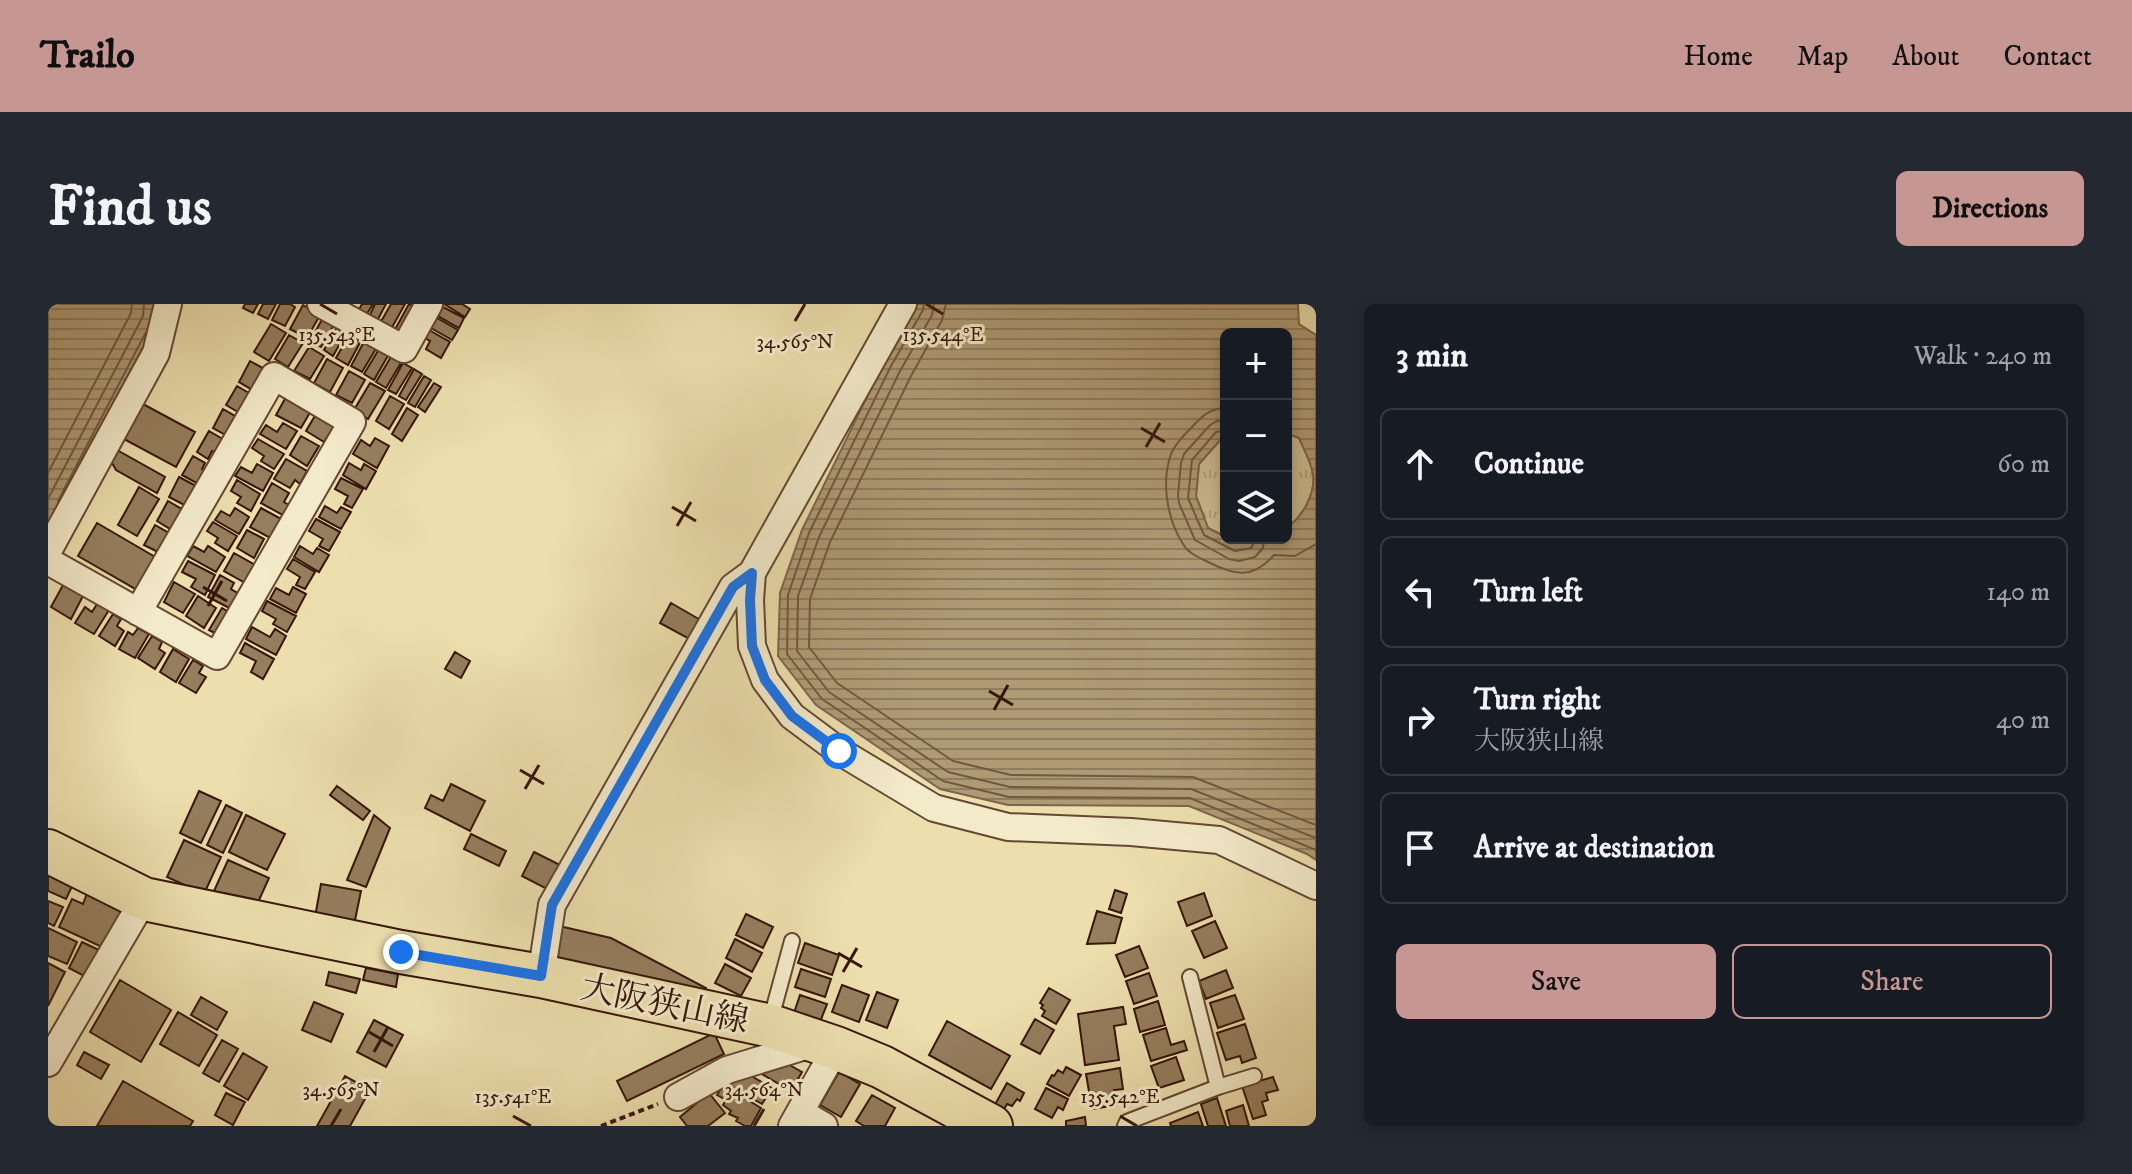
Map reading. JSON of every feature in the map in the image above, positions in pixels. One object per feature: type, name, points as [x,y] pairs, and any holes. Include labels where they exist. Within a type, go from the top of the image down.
[{"type":"main road","name":"大阪狭山線","points":[[48,851],[144,899],[401,952],[541,976],[769,1025],[882,1067],[991,1126]]},
{"type":"street","points":[[48,551],[156,353],[168,304]]},
{"type":"street","points":[[321,304],[404,349],[429,304]]},
{"type":"street","points":[[541,976],[552,905],[733,587],[752,573],[903,304]]},
{"type":"street","points":[[48,561],[138,612],[217,656],[352,422],[274,376],[138,612]]},
{"type":"street","points":[[752,573],[752,646],[765,680],[792,716],[839,751],[934,808],[1008,827],[1131,832],[1219,840],[1316,886]]},
{"type":"street","points":[[48,1063],[144,899]]},
{"type":"street","points":[[678,1097],[727,1070],[828,1045]]},
{"type":"street","points":[[824,1126],[796,1119],[828,1045]]},
{"type":"lane","points":[[769,1025],[792,941]]},
{"type":"lane","points":[[1190,977],[1218,1087]]},
{"type":"lane","points":[[1125,1126],[1127,1122],[1254,1076]]},
{"type":"path","points":[[601,1126],[678,1097]]},
{"type":"green space","points":[[1292,435],[1299,438],[1313,474],[1307,504],[1292,523]]},
{"type":"green space","points":[[1220,440],[1220,534],[1208,528],[1196,496],[1199,464]]},
{"type":"water","points":[[48,304],[162,304],[161,320],[48,538]]},
{"type":"water","points":[[917,304],[1298,304],[1299,324],[1316,335],[1316,860],[1189,806],[1008,805],[940,789],[816,705],[778,656],[780,593],[802,530],[884,362]]},
{"type":"building","points":[[245,304],[258,304],[253,313],[243,308]]},
{"type":"building","points":[[263,304],[276,304],[268,319],[258,314]]},
{"type":"building","points":[[280,304],[295,307],[285,326],[272,320]]},
{"type":"building","points":[[362,304],[373,304],[365,317],[357,313]]},
{"type":"building","points":[[375,304],[386,304],[376,323],[368,319]]},
{"type":"building","points":[[391,304],[405,304],[390,331],[379,325]]},
{"type":"building","points":[[409,304],[421,309],[404,339],[393,333]]},
{"type":"building","points":[[444,304],[462,304],[470,309],[465,317]]},
{"type":"building","points":[[303,305],[320,315],[307,338],[290,329]]},
{"type":"building","points":[[443,307],[464,318],[459,328],[438,316]]},
{"type":"building","points":[[324,316],[335,323],[321,347],[310,341]]},
{"type":"building","points":[[437,318],[458,330],[452,340],[431,328]]},
{"type":"building","points":[[339,323],[348,329],[333,356],[324,350]]},
{"type":"building","points":[[271,324],[286,333],[269,361],[254,352]]},
{"type":"building","points":[[429,330],[450,342],[441,358],[426,349],[430,341],[425,338]]},
{"type":"building","points":[[351,332],[362,339],[348,365],[336,358]]},
{"type":"building","points":[[289,335],[303,343],[288,367],[275,359]]},
{"type":"building","points":[[365,340],[377,347],[362,372],[351,366]]},
{"type":"building","points":[[309,347],[324,356],[310,379],[294,371]]},
{"type":"building","points":[[379,349],[389,354],[374,380],[364,374]]},
{"type":"building","points":[[392,355],[402,361],[386,388],[376,382]]},
{"type":"building","points":[[327,359],[343,368],[330,392],[314,383]]},
{"type":"building","points":[[250,361],[268,371],[256,392],[239,382]]},
{"type":"building","points":[[403,363],[412,368],[396,394],[388,390]]},
{"type":"building","points":[[414,369],[422,374],[406,400],[399,396]]},
{"type":"building","points":[[349,371],[365,380],[352,403],[336,395]]},
{"type":"building","points":[[424,376],[431,380],[415,407],[408,403]]},
{"type":"building","points":[[370,383],[385,391],[368,419],[354,410]]},
{"type":"building","points":[[434,383],[441,387],[425,412],[418,407]]},
{"type":"building","points":[[237,386],[254,396],[243,415],[226,405]]},
{"type":"building","points":[[287,395],[312,409],[301,428],[276,415]]},
{"type":"building","points":[[390,396],[404,404],[389,429],[376,421]]},
{"type":"building","points":[[141,403],[195,432],[176,467],[122,438]]},
{"type":"building","points":[[407,408],[418,415],[402,441],[392,434]]},
{"type":"building","points":[[223,409],[235,416],[233,420],[239,423],[231,438],[213,428]]},
{"type":"building","points":[[316,414],[340,428],[334,437],[329,434],[324,442],[306,431]]},
{"type":"building","points":[[283,423],[297,431],[286,449],[260,434],[266,425],[277,432]]},
{"type":"building","points":[[209,431],[226,441],[218,454],[212,451],[208,459],[197,452]]},
{"type":"building","points":[[301,436],[319,446],[307,466],[290,455]]},
{"type":"building","points":[[375,438],[389,446],[377,468],[353,454],[361,440],[370,446]]},
{"type":"building","points":[[258,439],[284,454],[274,469],[261,461],[264,456],[252,448]]},
{"type":"building","points":[[117,450],[165,477],[157,493],[116,470],[111,461]]},
{"type":"building","points":[[193,456],[205,463],[202,469],[210,473],[202,486],[182,475]]},
{"type":"building","points":[[286,459],[307,471],[300,484],[295,480],[290,488],[274,479]]},
{"type":"building","points":[[349,463],[361,470],[364,464],[376,471],[366,489],[343,475]]},
{"type":"building","points":[[257,464],[273,473],[263,491],[235,476],[241,467],[252,473]]},
{"type":"building","points":[[179,477],[200,488],[190,508],[169,497]]},
{"type":"building","points":[[341,478],[363,489],[352,508],[344,504],[348,496],[335,489]]},
{"type":"building","points":[[237,480],[260,494],[251,511],[237,503],[241,497],[231,491]]},
{"type":"building","points":[[272,483],[289,493],[284,502],[294,508],[288,518],[261,503]]},
{"type":"building","points":[[139,487],[159,499],[137,536],[118,525]]},
{"type":"building","points":[[168,501],[187,512],[175,532],[157,521]]},
{"type":"building","points":[[325,506],[337,513],[341,507],[351,512],[341,529],[319,517]]},
{"type":"building","points":[[235,508],[249,517],[239,534],[215,520],[221,511],[230,516]]},
{"type":"building","points":[[261,508],[283,520],[272,539],[250,527]]},
{"type":"building","points":[[316,519],[340,532],[329,551],[319,546],[323,539],[309,531]]},
{"type":"building","points":[[213,522],[237,536],[228,551],[215,543],[218,538],[207,531]]},
{"type":"building","points":[[97,523],[157,558],[139,591],[78,556]]},
{"type":"building","points":[[155,525],[176,537],[158,552],[144,545]]},
{"type":"building","points":[[247,530],[264,539],[254,558],[237,548]]},
{"type":"building","points":[[193,546],[204,552],[208,546],[225,557],[216,572],[187,556]]},
{"type":"building","points":[[300,546],[313,554],[317,548],[329,555],[319,572],[294,557]]},
{"type":"building","points":[[234,553],[257,566],[247,584],[224,571]]},
{"type":"building","points":[[293,559],[315,572],[305,589],[296,585],[300,577],[287,569]]},
{"type":"building","points":[[188,561],[215,575],[205,595],[191,587],[196,579],[182,572]]},
{"type":"building","points":[[220,575],[234,583],[231,589],[241,595],[233,610],[208,597]]},
{"type":"building","points":[[174,582],[195,594],[183,613],[164,602]]},
{"type":"building","points":[[63,585],[83,596],[71,619],[51,607]]},
{"type":"building","points":[[293,587],[306,594],[296,613],[270,599],[276,588],[289,595]]},
{"type":"building","points":[[198,596],[216,608],[204,628],[186,616]]},
{"type":"building","points":[[267,601],[296,616],[287,632],[273,624],[276,619],[262,611]]},
{"type":"building","points":[[671,603],[704,622],[693,641],[660,623]]},
{"type":"building","points":[[97,604],[109,610],[94,634],[75,623],[85,607],[92,612]]},
{"type":"building","points":[[222,608],[234,615],[222,637],[209,630]]},
{"type":"building","points":[[113,614],[121,619],[117,626],[124,631],[115,646],[99,636]]},
{"type":"building","points":[[252,627],[270,637],[275,629],[286,636],[276,655],[246,639]]},
{"type":"building","points":[[138,628],[149,634],[135,658],[119,649],[128,632],[133,635]]},
{"type":"building","points":[[152,636],[162,642],[159,649],[165,653],[155,669],[138,658]]},
{"type":"building","points":[[245,643],[274,659],[263,679],[251,672],[256,661],[240,653]]},
{"type":"building","points":[[173,649],[189,659],[176,682],[160,672]]},
{"type":"building","points":[[455,652],[470,661],[461,678],[445,669]]},
{"type":"building","points":[[193,660],[203,666],[199,673],[206,677],[196,693],[179,683]]},
{"type":"building","points":[[451,784],[485,801],[470,831],[425,808],[431,795],[443,801]]},
{"type":"building","points":[[337,786],[370,811],[363,820],[330,795]]},
{"type":"building","points":[[199,791],[221,801],[201,843],[180,833]]},
{"type":"building","points":[[226,805],[242,813],[223,853],[207,845]]},
{"type":"building","points":[[246,815],[285,834],[267,870],[229,852]]},
{"type":"building","points":[[374,815],[390,828],[366,887],[347,880]]},
{"type":"building","points":[[471,834],[506,851],[499,866],[464,849]]},
{"type":"building","points":[[184,840],[221,857],[204,894],[167,877]]},
{"type":"building","points":[[534,852],[560,865],[547,889],[522,876]]},
{"type":"building","points":[[228,860],[269,878],[255,909],[214,891]]},
{"type":"building","points":[[48,865],[76,878],[66,899],[48,891]]},
{"type":"building","points":[[321,884],[361,891],[354,925],[315,917]]},
{"type":"building","points":[[89,888],[124,904],[104,948],[59,927],[72,899],[83,904]]},
{"type":"building","points":[[1115,890],[1127,894],[1121,913],[1109,909]]},
{"type":"building","points":[[1204,893],[1212,916],[1187,926],[1178,902]]},
{"type":"building","points":[[48,901],[63,907],[54,926],[48,923]]},
{"type":"building","points":[[1097,911],[1122,918],[1115,943],[1087,944]]},
{"type":"building","points":[[746,914],[773,927],[763,948],[736,935]]},
{"type":"building","points":[[1215,921],[1227,948],[1204,958],[1192,931]]},
{"type":"building","points":[[555,925],[611,938],[706,988],[704,998],[546,963]]},
{"type":"building","points":[[48,928],[77,942],[67,964],[48,956]]},
{"type":"building","points":[[735,939],[762,953],[752,972],[726,958]]},
{"type":"building","points":[[82,942],[101,951],[88,978],[69,968]]},
{"type":"building","points":[[805,943],[839,955],[832,975],[798,963]]},
{"type":"building","points":[[1139,946],[1148,968],[1125,977],[1116,955]]},
{"type":"building","points":[[48,963],[65,972],[48,1006]]},
{"type":"building","points":[[725,964],[751,978],[741,996],[715,983]]},
{"type":"building","points":[[366,968],[398,974],[396,987],[363,980]]},
{"type":"building","points":[[801,969],[831,979],[825,997],[795,987]]},
{"type":"building","points":[[1226,970],[1233,988],[1206,999],[1199,981]]},
{"type":"building","points":[[329,972],[360,979],[356,993],[326,985]]},
{"type":"building","points":[[1149,973],[1157,996],[1134,1004],[1126,981]]},
{"type":"building","points":[[120,980],[171,1010],[141,1062],[90,1032]]},
{"type":"building","points":[[842,985],[869,995],[859,1022],[832,1012]]},
{"type":"building","points":[[1049,988],[1070,1000],[1056,1024],[1042,1016],[1045,1011],[1040,1003]]},
{"type":"building","points":[[877,992],[898,1000],[887,1028],[866,1020]]},
{"type":"building","points":[[800,995],[827,1004],[820,1022],[794,1013]]},
{"type":"building","points":[[1235,995],[1244,1019],[1218,1028],[1210,1003]]},
{"type":"building","points":[[201,997],[227,1012],[217,1030],[191,1015]]},
{"type":"building","points":[[1158,1001],[1165,1025],[1140,1032],[1134,1009]]},
{"type":"building","points":[[314,1002],[343,1014],[331,1042],[302,1030]]},
{"type":"building","points":[[1123,1007],[1126,1024],[1114,1026],[1119,1060],[1085,1065],[1078,1014]]},
{"type":"building","points":[[178,1012],[217,1035],[199,1066],[160,1044]]},
{"type":"building","points":[[1035,1019],[1054,1030],[1040,1054],[1021,1044]]},
{"type":"building","points":[[374,1020],[403,1035],[386,1067],[357,1052]]},
{"type":"building","points":[[947,1021],[1010,1056],[991,1089],[929,1055]]},
{"type":"building","points":[[1245,1024],[1256,1058],[1242,1063],[1240,1056],[1226,1060],[1217,1033]]},
{"type":"building","points":[[1166,1028],[1171,1045],[1184,1041],[1187,1050],[1151,1061],[1143,1035]]},
{"type":"building","points":[[714,1033],[724,1054],[627,1101],[617,1081]]},
{"type":"building","points":[[222,1040],[238,1049],[219,1082],[203,1073]]},
{"type":"building","points":[[84,1052],[109,1065],[101,1079],[77,1065]]},
{"type":"building","points":[[243,1053],[267,1067],[248,1100],[224,1086]]},
{"type":"building","points":[[1176,1057],[1184,1080],[1159,1088],[1151,1066]]},
{"type":"building","points":[[779,1059],[802,1072],[791,1091],[755,1070]]},
{"type":"building","points":[[1066,1067],[1081,1075],[1069,1096],[1047,1084],[1052,1075],[1058,1070],[1063,1073]]},
{"type":"building","points":[[1120,1068],[1123,1089],[1114,1090],[1117,1105],[1092,1109],[1086,1074]]},
{"type":"building","points":[[739,1069],[772,1088],[762,1104],[726,1083]]},
{"type":"building","points":[[839,1072],[860,1084],[841,1117],[820,1105]]},
{"type":"building","points":[[345,1076],[370,1090],[350,1126],[317,1126]]},
{"type":"building","points":[[1273,1077],[1278,1090],[1266,1093],[1268,1100],[1262,1102],[1266,1115],[1253,1119],[1242,1086]]},
{"type":"building","points":[[123,1081],[193,1121],[190,1126],[97,1126]]},
{"type":"building","points":[[1007,1083],[1024,1093],[1020,1101],[1017,1099],[1012,1106],[1007,1104],[1002,1113],[993,1108]]},
{"type":"building","points":[[723,1085],[761,1108],[751,1126],[745,1126],[729,1114],[731,1111],[723,1105],[726,1100],[717,1095]]},
{"type":"building","points":[[1046,1088],[1068,1099],[1063,1110],[1058,1107],[1052,1118],[1035,1109]]},
{"type":"building","points":[[226,1093],[245,1102],[233,1125],[215,1115]]},
{"type":"building","points":[[709,1093],[725,1113],[708,1126],[687,1126],[680,1117]]},
{"type":"building","points":[[872,1095],[895,1108],[885,1126],[864,1126],[856,1121]]},
{"type":"building","points":[[1217,1098],[1226,1126],[1208,1126],[1201,1104]]},
{"type":"building","points":[[1243,1105],[1249,1126],[1230,1126],[1226,1111]]},
{"type":"building","points":[[1198,1112],[1203,1126],[1171,1126],[1170,1123]]},
{"type":"building","points":[[1085,1117],[1086,1126],[1066,1126],[1066,1121]]},
{"type":"route","points":[[401,952],[541,976],[552,905],[733,587],[752,573],[752,646],[765,680],[792,716],[839,751]]}]
